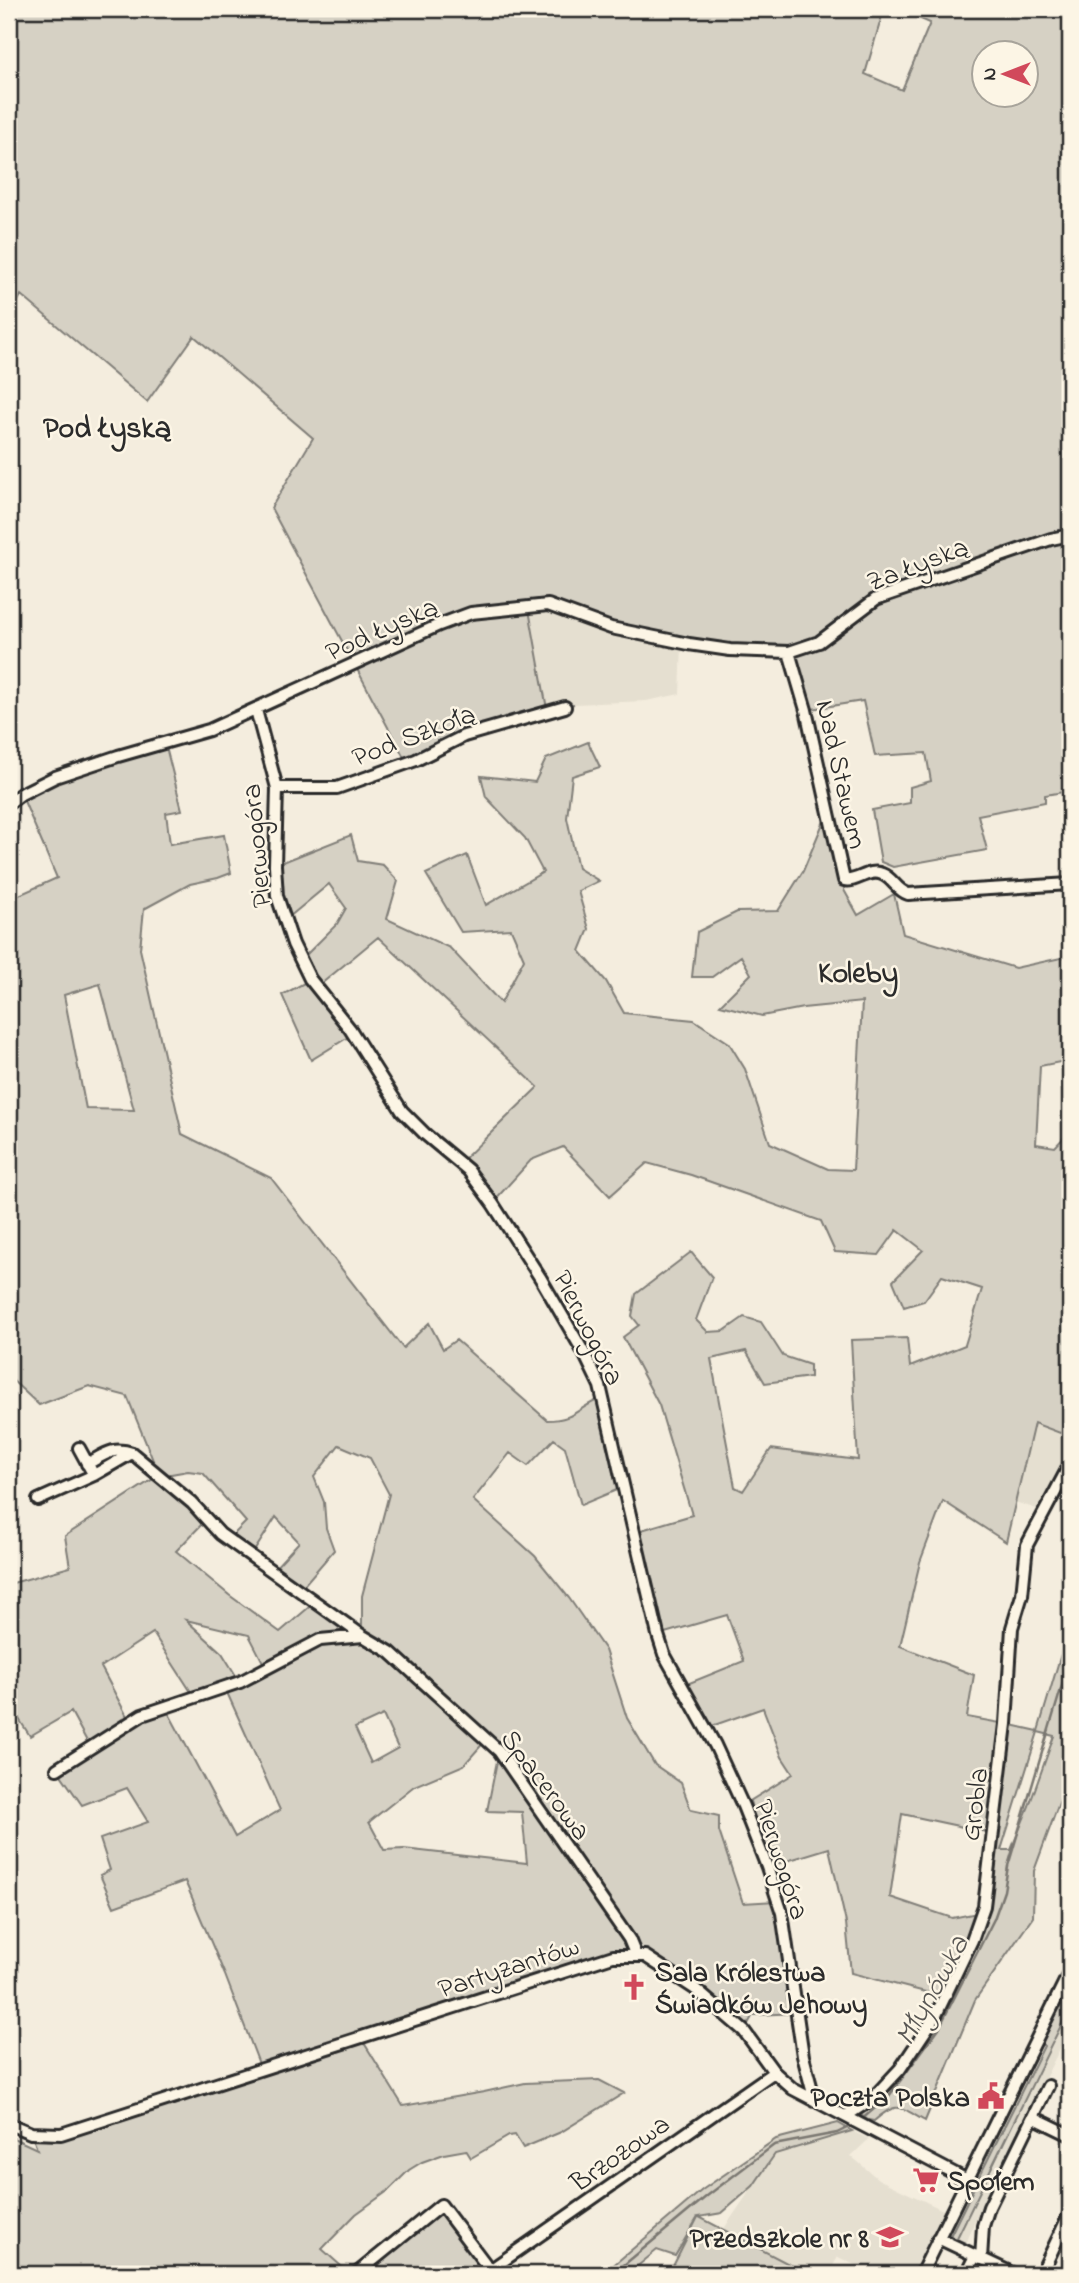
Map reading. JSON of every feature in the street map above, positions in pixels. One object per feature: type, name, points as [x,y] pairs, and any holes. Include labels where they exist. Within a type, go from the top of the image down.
[{"type":"street","name":"Za Łyską","points":[[789,652],[819,642],[876,599],[1051,539],[1070,535]]},
{"type":"street","name":"Pod Łyską","points":[[9,803],[55,777],[209,730],[471,613],[548,605],[611,628],[689,644],[730,650],[789,652]]},
{"type":"street","name":"Nad Stawem","points":[[789,652],[806,710],[844,880],[880,873],[900,892],[908,894],[1070,884]]},
{"type":"street","name":"Pod Szkołą","points":[[277,788],[337,788],[416,760],[464,736],[565,707]]},
{"type":"street","name":"Pierwogóra","points":[[256,710],[277,788],[277,895],[293,944],[310,979],[350,1029],[402,1111],[468,1170],[541,1279],[600,1386],[657,1635],[664,1654],[715,1745],[743,1806],[782,1913],[803,2056],[815,2101]]},
{"type":"street","points":[[79,1448],[94,1475]]},
{"type":"street","points":[[88,1464],[121,1449],[132,1453]]},
{"type":"street","points":[[38,1500],[94,1475],[132,1453]]},
{"type":"street","name":"Spacerowa","points":[[132,1453],[192,1503],[220,1534],[363,1636],[390,1652],[499,1751],[629,1939],[636,1956]]},
{"type":"street","name":"Grobla","points":[[846,2116],[872,2099],[900,2069],[936,2015],[972,1940],[984,1906],[1006,1724],[1013,1628],[1021,1595],[1025,1555],[1027,1545],[1070,1464]]},
{"type":"street","points":[[57,1769],[142,1715],[240,1682],[320,1640],[363,1636]]},
{"type":"street","name":"Partyzantów","points":[[9,2124],[31,2133],[61,2134],[613,1955],[636,1956]]},
{"type":"street","points":[[636,1956],[645,1956],[704,1997],[744,2031],[774,2072],[793,2089],[967,2180]]},
{"type":"street","points":[[921,2274],[1070,1971]]},
{"type":"street","name":"Brzozowa","points":[[491,2272],[774,2072]]},
{"type":"street","points":[[966,2274],[978,2257],[989,2207],[1048,2086]]},
{"type":"street","points":[[1033,2117],[1070,2135]]},
{"type":"street","points":[[356,2274],[441,2205],[491,2272]]},
{"type":"street","points":[[1041,2274],[1070,2213]]},
{"type":"street","points":[[939,2238],[1014,2274]]},
{"type":"shaded area","points":[[9,9],[884,9],[865,74],[902,90],[930,23],[898,9],[1070,9],[1070,797],[1063,792],[1045,795],[1045,802],[978,815],[987,850],[893,867],[881,862],[872,810],[910,803],[910,787],[931,781],[926,753],[875,756],[863,701],[806,710],[789,652],[689,644],[548,605],[529,610],[547,709],[574,704],[493,727],[406,761],[271,508],[313,438],[194,336],[147,402],[21,295],[17,303],[9,309]]},
{"type":"shaded area","points":[[529,610],[551,610],[682,645],[680,694],[646,701],[574,704],[547,709]]},
{"type":"shaded area","points":[[588,742],[600,767],[572,776],[567,818],[578,868],[599,881],[578,891],[589,929],[580,951],[606,981],[624,1013],[694,1020],[729,1043],[745,1069],[770,1143],[828,1169],[853,1170],[862,1002],[803,1008],[762,1016],[720,1005],[751,974],[741,956],[712,977],[692,977],[697,932],[737,912],[778,911],[803,871],[828,811],[844,890],[858,915],[894,894],[903,934],[1015,968],[1070,956],[1070,1060],[1040,1066],[1036,1144],[1055,1147],[1070,1131],[1070,1429],[1060,1433],[1034,1423],[1006,1542],[943,1501],[920,1562],[900,1646],[974,1675],[967,1717],[1006,1724],[991,1833],[902,1814],[890,1897],[952,1918],[977,1913],[941,1996],[851,1973],[846,1923],[829,1848],[767,1867],[750,1801],[793,1774],[782,1757],[763,1708],[706,1728],[682,1686],[744,1661],[727,1615],[658,1635],[638,1531],[692,1515],[659,1405],[623,1337],[639,1325],[632,1316],[636,1294],[691,1252],[712,1277],[696,1320],[708,1332],[724,1331],[744,1317],[761,1322],[783,1356],[810,1365],[810,1377],[765,1383],[746,1351],[711,1359],[735,1487],[743,1491],[771,1449],[858,1460],[851,1340],[907,1338],[910,1367],[965,1345],[982,1289],[942,1276],[924,1301],[904,1307],[893,1281],[923,1250],[897,1230],[879,1255],[835,1252],[821,1221],[691,1175],[647,1163],[610,1196],[563,1147],[531,1160],[494,1201],[461,1162],[538,1087],[378,937],[321,984],[304,957],[337,924],[346,908],[329,884],[289,917],[278,864],[351,835],[358,861],[383,865],[398,881],[387,919],[450,948],[501,1003],[524,959],[511,929],[461,932],[426,874],[467,855],[486,905],[543,872],[525,838],[486,797],[481,776],[535,782],[546,759]]},
{"type":"shaded area","points":[[165,743],[182,810],[166,813],[170,844],[224,835],[231,873],[190,884],[144,909],[140,949],[182,1134],[271,1178],[403,1348],[429,1323],[443,1349],[456,1340],[547,1420],[570,1416],[600,1399],[624,1487],[581,1505],[565,1447],[554,1439],[528,1466],[510,1453],[473,1500],[535,1556],[569,1598],[605,1650],[627,1718],[655,1765],[681,1783],[691,1810],[719,1816],[719,1831],[743,1903],[777,1901],[798,2013],[753,2015],[744,2031],[645,1957],[613,1956],[361,2038],[403,2106],[525,2083],[599,2080],[624,2093],[561,2132],[523,2148],[515,2135],[509,2136],[471,2158],[466,2150],[444,2154],[409,2170],[389,2190],[356,2214],[322,2249],[350,2274],[9,2274],[9,2136],[37,2149],[31,2133],[61,2134],[261,2069],[185,1881],[114,1907],[100,1875],[110,1870],[100,1839],[148,1822],[127,1788],[82,1805],[57,1769],[90,1747],[71,1712],[30,1736],[17,1716],[9,1719],[9,1584],[70,1567],[65,1536],[159,1475],[127,1396],[89,1386],[39,1405],[12,1380],[9,1371],[9,878],[17,896],[57,878],[21,794]],"holes":[[[100,984],[134,1110],[86,1109],[64,995]],[[339,1445],[370,1458],[389,1494],[362,1596],[362,1635],[315,1602],[280,1632],[229,1595],[176,1551],[207,1519],[160,1476],[188,1471],[203,1473],[246,1522],[228,1540],[251,1556],[276,1517],[299,1542],[272,1571],[299,1591],[334,1550],[326,1528],[324,1502],[314,1477]],[[186,1620],[249,1635],[266,1668],[240,1682],[222,1653]],[[153,1633],[195,1698],[225,1688],[280,1810],[235,1837],[166,1708],[130,1722],[101,1667]],[[383,1715],[398,1748],[371,1763],[355,1728]],[[486,1740],[499,1751],[487,1811],[522,1812],[527,1863],[404,1849],[384,1850],[369,1822],[414,1786],[464,1765]]]},
{"type":"shaded area","points":[[306,982],[350,1036],[311,1060],[282,995]]},
{"type":"shaded area","points":[[1034,1422],[1070,1440],[1070,1460],[1043,1511],[1015,1502]]},
{"type":"shaded area","points":[[1070,1624],[1070,1773],[1034,1871],[1033,1917],[975,2000],[925,2121],[899,2108],[889,2110],[874,2121],[868,2120],[858,2113],[895,2087],[937,2022],[973,1944],[1007,1724],[1038,1731]],"holes":[[[1038,1732],[1054,1736],[1011,1850],[1001,1850]]]},
{"type":"shaded area","points":[[1070,1983],[1070,2007],[955,2242],[949,2238],[1044,2046],[1040,2042]]},
{"type":"shaded area","points":[[1070,2007],[1070,2028],[974,2223],[965,2247],[955,2242]]},
{"type":"shaded area","points":[[838,2123],[852,2131],[775,2154],[753,2186],[722,2213],[699,2217],[808,2274],[669,2274],[698,2217],[675,2256],[657,2250],[628,2274],[603,2274],[702,2190],[776,2139]]},
{"type":"shaded area","points":[[852,2131],[869,2139],[851,2156],[878,2179],[945,2211],[913,2274],[874,2274],[838,2257],[828,2274],[808,2274],[723,2230],[775,2154]]},
{"type":"shaded area","points":[[441,2205],[493,2274],[356,2274]]},
{"type":"waterway","name":"Młynówka","points":[[861,2120],[889,2096],[939,2028],[994,1919],[1070,1659]]},
{"type":"waterway","name":"Młynówka","points":[[613,2274],[774,2145],[837,2133],[855,2124]]},
{"type":"place","name":"Sala Królestwa Świadków Jehowy","points":[[634,1987]]},
{"type":"place","name":"Poczta Polska","points":[[991,2096]]},
{"type":"place","name":"Społem","points":[[926,2180]]},
{"type":"place","name":"Przedszkole nr 8","points":[[890,2237]]},
{"type":"district","name":"Pod Łyską","points":[[107,427]]},
{"type":"district","name":"Koleby","points":[[858,972]]}]
